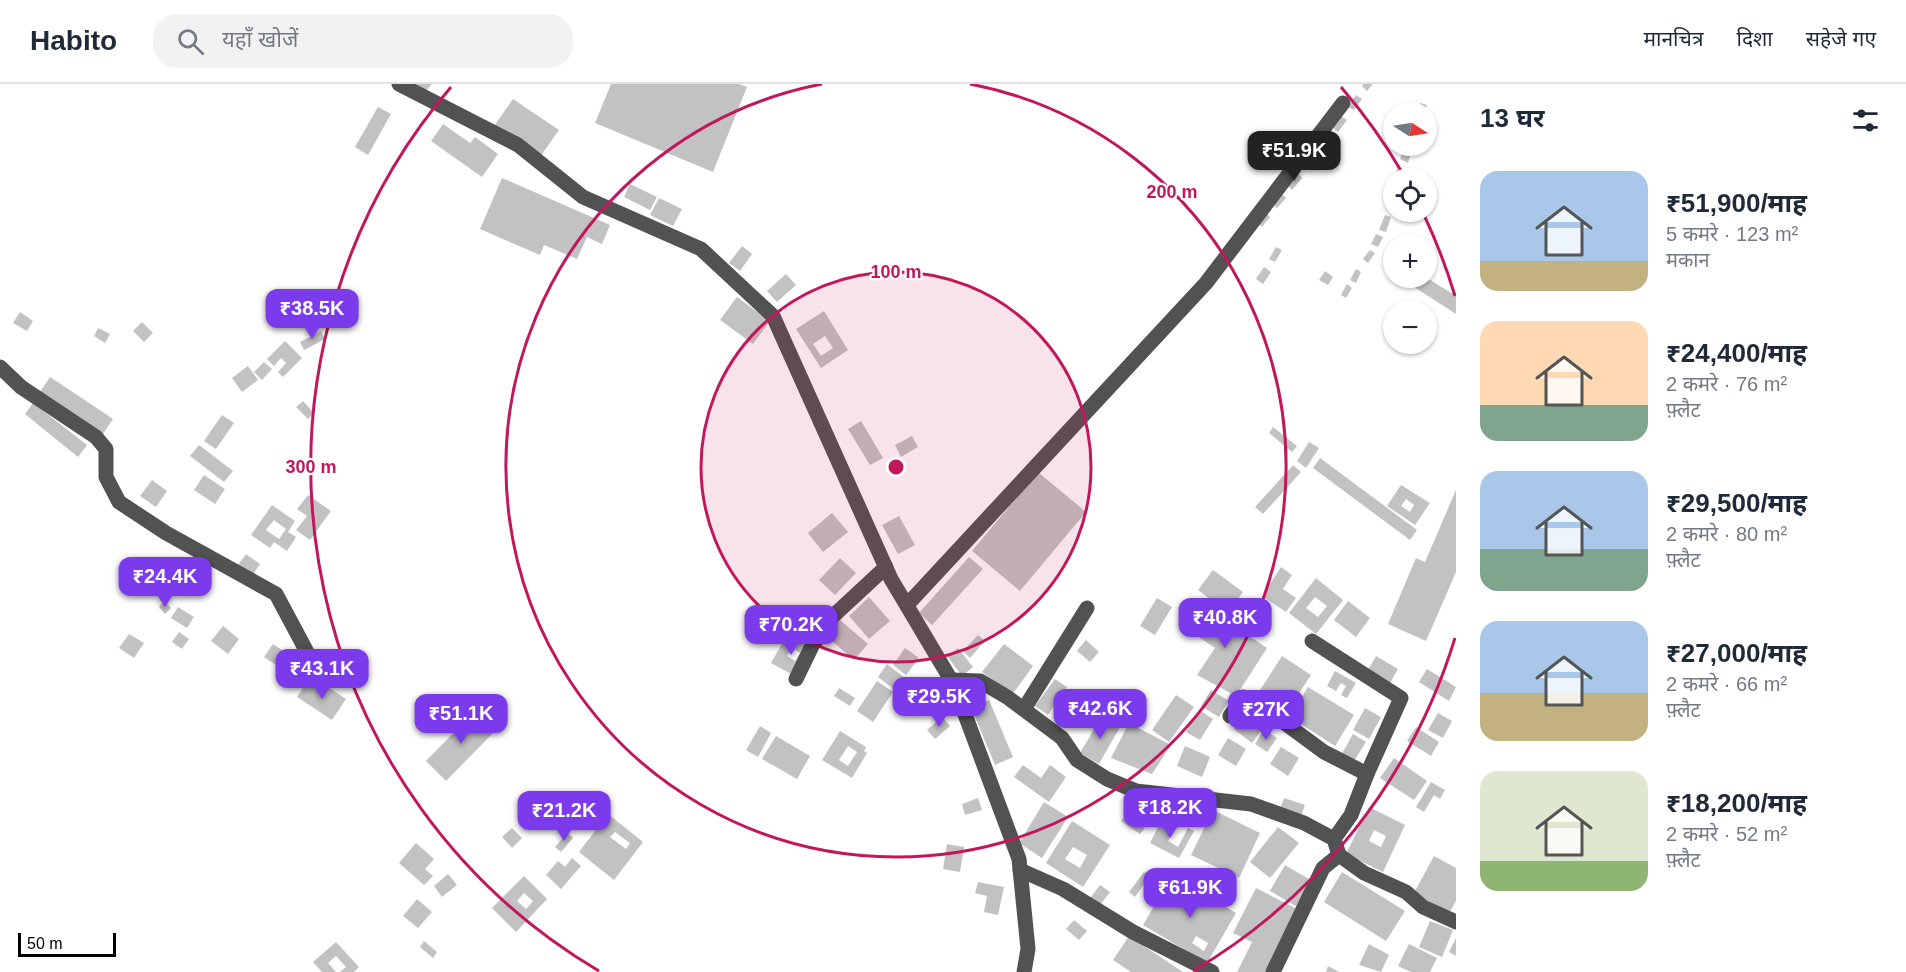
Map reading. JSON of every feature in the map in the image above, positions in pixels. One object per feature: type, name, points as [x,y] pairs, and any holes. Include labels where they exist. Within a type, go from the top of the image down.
[{"type":"street","points":[[399,84],[518,145],[583,197],[702,249],[773,316],[886,567],[951,680],[1019,859],[1028,948],[1023,972]]},
{"type":"street","points":[[907,605],[1206,283],[1343,103]]},
{"type":"street","points":[[0,367],[21,387],[96,437],[106,449],[106,477],[119,502],[166,533],[276,594],[315,667]]},
{"type":"street","points":[[796,679],[813,644],[829,625],[831,618],[886,567]]},
{"type":"street","points":[[1024,709],[1087,608]]},
{"type":"street","points":[[1312,641],[1401,699],[1351,815],[1334,839]]},
{"type":"street","points":[[951,680],[980,681],[1024,709],[1062,738],[1077,760],[1107,779],[1136,791],[1251,804],[1304,823],[1334,839],[1339,855],[1364,873],[1406,892],[1423,907],[1456,922]]},
{"type":"street","points":[[1230,716],[1243,697],[1286,723],[1324,752],[1367,774]]},
{"type":"street","points":[[1273,972],[1323,868],[1339,855]]},
{"type":"street","points":[[1020,870],[1063,889],[1133,932],[1212,972]]},
{"type":"building","points":[[416,84],[432,84],[425,92]]},
{"type":"building","points":[[611,84],[739,84],[747,87],[713,172],[595,123]]},
{"type":"building","points":[[1373,84],[1367,91],[1362,86]]},
{"type":"building","points":[[1356,95],[1362,99],[1354,110],[1348,107]]},
{"type":"building","points":[[513,99],[559,130],[540,157],[494,126]]},
{"type":"building","points":[[378,107],[391,114],[368,155],[355,147]]},
{"type":"building","points":[[1341,116],[1347,120],[1338,132],[1332,127]]},
{"type":"building","points":[[443,124],[470,143],[475,137],[498,154],[482,177],[431,141]]},
{"type":"building","points":[[1325,135],[1331,139],[1323,150],[1318,146]]},
{"type":"building","points":[[1311,153],[1316,157],[1308,168],[1303,165]]},
{"type":"building","points":[[1401,156],[1410,156],[1408,163],[1400,159]]},
{"type":"building","points":[[1297,173],[1302,178],[1292,190],[1287,185]]},
{"type":"building","points":[[502,178],[610,225],[602,244],[587,237],[577,259],[544,245],[540,255],[480,229]]},
{"type":"building","points":[[630,184],[657,197],[650,210],[624,197]]},
{"type":"building","points":[[1282,194],[1286,198],[1277,208],[1273,204]]},
{"type":"building","points":[[659,198],[682,209],[673,226],[650,215]]},
{"type":"building","points":[[1266,213],[1270,217],[1262,227],[1258,223]]},
{"type":"building","points":[[1383,220],[1383,222],[1389,222],[1386,232],[1379,230]]},
{"type":"building","points":[[1376,234],[1383,237],[1378,247],[1371,244]]},
{"type":"building","points":[[742,246],[752,254],[740,271],[729,263]]},
{"type":"building","points":[[1276,247],[1282,250],[1275,262],[1269,259]]},
{"type":"building","points":[[1370,250],[1375,253],[1368,263],[1363,259]]},
{"type":"building","points":[[1264,267],[1271,272],[1263,284],[1256,279]]},
{"type":"building","points":[[1356,269],[1361,272],[1356,283],[1350,280]]},
{"type":"building","points":[[1325,271],[1333,277],[1328,285],[1319,280]]},
{"type":"building","points":[[786,274],[796,285],[777,302],[767,291]]},
{"type":"building","points":[[1347,284],[1352,288],[1346,298],[1341,295]]},
{"type":"building","points":[[1437,284],[1456,296],[1456,314],[1437,300],[1416,288],[1437,288]]},
{"type":"building","points":[[737,297],[770,321],[753,344],[720,320]]},
{"type":"building","points":[[824,311],[848,350],[821,368],[796,329]],"holes":[[[825,336],[833,348],[821,356],[813,344]]]},
{"type":"building","points":[[20,312],[33,321],[27,331],[13,323]]},
{"type":"building","points":[[142,322],[153,333],[144,342],[133,331]]},
{"type":"building","points":[[98,328],[110,334],[105,343],[94,336]]},
{"type":"building","points":[[321,331],[325,339],[304,350],[300,342]]},
{"type":"building","points":[[285,341],[302,358],[283,377],[278,372],[286,363],[281,358],[274,366],[267,359]]},
{"type":"building","points":[[264,362],[272,369],[262,380],[254,372]]},
{"type":"building","points":[[248,366],[258,380],[242,392],[232,378]]},
{"type":"building","points":[[50,377],[113,419],[101,437],[38,395]]},
{"type":"building","points":[[303,401],[314,413],[308,419],[296,407]]},
{"type":"building","points":[[33,403],[87,445],[78,457],[25,414]]},
{"type":"building","points":[[222,415],[234,423],[216,449],[204,441]]},
{"type":"building","points":[[861,421],[883,458],[870,465],[848,429]]},
{"type":"building","points":[[1273,427],[1297,446],[1292,452],[1269,433]]},
{"type":"building","points":[[912,436],[918,447],[901,457],[895,445]]},
{"type":"building","points":[[1309,442],[1319,448],[1306,468],[1297,461]]},
{"type":"building","points":[[199,445],[233,471],[224,482],[190,456]]},
{"type":"building","points":[[1320,458],[1417,530],[1410,540],[1313,468]]},
{"type":"building","points":[[1293,465],[1301,472],[1263,514],[1255,507]]},
{"type":"building","points":[[1038,472],[1086,512],[1020,591],[972,551]]},
{"type":"building","points":[[204,475],[225,489],[215,504],[194,490]]},
{"type":"building","points":[[152,480],[167,491],[156,507],[140,496]]},
{"type":"building","points":[[1401,485],[1430,503],[1415,525],[1387,506]],"holes":[[[1406,499],[1414,505],[1410,512],[1401,506]]]},
{"type":"building","points":[[1456,490],[1456,572],[1426,641],[1388,624],[1416,558],[1425,562]]},
{"type":"building","points":[[308,495],[331,511],[310,540],[296,530],[307,516],[297,509]]},
{"type":"building","points":[[272,505],[295,521],[288,532],[296,537],[287,551],[274,542],[270,548],[251,535]],"holes":[[[274,520],[286,529],[279,539],[266,530]]]},
{"type":"building","points":[[832,513],[848,532],[823,552],[808,533]]},
{"type":"building","points":[[899,516],[915,545],[898,554],[882,525]]},
{"type":"building","points":[[246,554],[260,564],[250,579],[235,569]]},
{"type":"building","points":[[969,557],[983,569],[932,625],[919,613]]},
{"type":"building","points":[[840,558],[856,573],[835,595],[819,580]]},
{"type":"building","points":[[1281,567],[1292,575],[1283,589],[1296,598],[1286,612],[1262,596]]},
{"type":"building","points":[[1213,570],[1243,592],[1228,613],[1198,590]]},
{"type":"building","points":[[1316,578],[1343,600],[1316,634],[1289,613]],"holes":[[[1315,597],[1327,606],[1318,617],[1306,608]]]},
{"type":"building","points":[[869,597],[890,621],[869,639],[849,616]]},
{"type":"building","points":[[1157,598],[1172,607],[1155,635],[1140,626]]},
{"type":"building","points":[[1193,599],[1267,648],[1236,696],[1197,675],[1215,648],[1193,633],[1198,625],[1182,615]]},
{"type":"building","points":[[164,601],[171,608],[165,614],[159,607]]},
{"type":"building","points":[[1348,601],[1370,618],[1356,637],[1334,620]]},
{"type":"building","points":[[178,607],[194,617],[187,628],[171,618]]},
{"type":"building","points":[[779,612],[790,624],[781,632],[770,620]]},
{"type":"building","points":[[840,620],[868,644],[854,660],[826,636]]},
{"type":"building","points":[[223,626],[239,639],[228,654],[211,641]]},
{"type":"building","points":[[179,632],[189,639],[182,649],[172,642]]},
{"type":"building","points":[[764,632],[767,637],[759,643],[756,638]]},
{"type":"building","points":[[129,634],[144,643],[134,658],[119,648]]},
{"type":"building","points":[[787,635],[811,648],[795,676],[771,663]],"holes":[[[792,648],[800,653],[795,661],[787,656]]]},
{"type":"building","points":[[978,635],[985,641],[970,658],[963,651]]},
{"type":"building","points":[[1086,640],[1099,652],[1090,662],[1077,651]]},
{"type":"building","points":[[273,644],[291,656],[282,669],[264,657]]},
{"type":"building","points":[[1004,644],[1033,666],[1012,695],[982,672]]},
{"type":"building","points":[[905,648],[919,658],[906,675],[893,665]]},
{"type":"building","points":[[958,648],[973,667],[962,676],[947,656]]},
{"type":"building","points":[[1282,656],[1311,675],[1283,717],[1255,698]]},
{"type":"building","points":[[1376,656],[1398,669],[1387,688],[1368,670]]},
{"type":"building","points":[[887,664],[905,678],[895,690],[878,677]]},
{"type":"building","points":[[1427,669],[1456,687],[1449,701],[1419,682]]},
{"type":"building","points":[[1335,671],[1356,683],[1347,698],[1341,695],[1346,686],[1341,683],[1336,691],[1327,686]]},
{"type":"building","points":[[1055,679],[1067,687],[1048,715],[1035,706]]},
{"type":"building","points":[[877,681],[893,692],[873,722],[857,711]]},
{"type":"building","points":[[306,683],[320,692],[325,685],[346,699],[332,720],[297,697]]},
{"type":"building","points":[[1308,687],[1354,715],[1335,746],[1290,717]]},
{"type":"building","points":[[839,688],[855,698],[850,706],[834,696]]},
{"type":"building","points":[[1211,690],[1229,701],[1219,717],[1201,706]]},
{"type":"building","points":[[1176,695],[1194,707],[1169,742],[1152,730]]},
{"type":"building","points":[[989,700],[1013,757],[995,765],[971,707]]},
{"type":"building","points":[[1365,708],[1381,717],[1369,739],[1353,730]]},
{"type":"building","points":[[476,710],[496,730],[446,781],[426,761]]},
{"type":"building","points":[[1199,710],[1213,719],[1200,740],[1186,732]]},
{"type":"building","points":[[1438,713],[1452,721],[1443,738],[1428,730]]},
{"type":"building","points":[[1245,715],[1263,728],[1252,743],[1234,729]]},
{"type":"building","points":[[1102,716],[1120,727],[1099,764],[1080,753]]},
{"type":"building","points":[[942,717],[950,726],[935,739],[927,730]]},
{"type":"building","points":[[1129,723],[1171,745],[1152,774],[1111,758]]},
{"type":"building","points":[[760,726],[771,733],[758,757],[746,750]]},
{"type":"building","points":[[1416,727],[1439,742],[1431,756],[1407,741]]},
{"type":"building","points":[[1264,729],[1277,738],[1267,752],[1255,744]]},
{"type":"building","points":[[840,731],[866,747],[864,751],[867,753],[852,778],[822,760]],"holes":[[[848,746],[857,752],[848,766],[839,760]]]},
{"type":"building","points":[[1353,734],[1366,742],[1353,763],[1341,755]]},
{"type":"building","points":[[776,736],[810,756],[797,779],[762,759]]},
{"type":"building","points":[[1228,738],[1246,749],[1236,766],[1218,755]]},
{"type":"building","points":[[1185,746],[1210,757],[1202,777],[1177,766]]},
{"type":"building","points":[[1281,747],[1299,758],[1288,776],[1270,764]]},
{"type":"building","points":[[1394,758],[1427,781],[1414,800],[1380,778]]},
{"type":"building","points":[[1023,765],[1041,778],[1050,765],[1066,777],[1049,802],[1014,777]]},
{"type":"building","points":[[1431,782],[1445,790],[1440,799],[1434,795],[1424,812],[1416,807]]},
{"type":"building","points":[[978,798],[982,810],[965,815],[962,804]]},
{"type":"building","points":[[1284,798],[1305,805],[1301,816],[1280,809]]},
{"type":"building","points":[[1044,802],[1068,817],[1042,858],[1019,843]]},
{"type":"building","points":[[1369,807],[1405,825],[1383,872],[1346,854]],"holes":[[[1374,830],[1386,836],[1381,847],[1369,841]]]},
{"type":"building","points":[[1213,810],[1260,833],[1239,878],[1191,855]]},
{"type":"building","points":[[608,814],[643,842],[614,880],[579,852]],"holes":[[[615,832],[630,843],[626,849],[610,837]]]},
{"type":"building","points":[[1126,814],[1145,828],[1140,834],[1121,821]]},
{"type":"building","points":[[1162,819],[1176,827],[1168,841],[1178,847],[1188,828],[1194,831],[1179,858],[1150,843]]},
{"type":"building","points":[[1072,821],[1110,845],[1083,887],[1046,863]],"holes":[[[1073,847],[1087,855],[1080,868],[1065,859]]]},
{"type":"building","points":[[1278,827],[1299,843],[1270,878],[1250,862]]},
{"type":"building","points":[[512,828],[522,838],[512,848],[502,837]]},
{"type":"building","points":[[567,833],[573,838],[561,852],[555,847]]},
{"type":"building","points":[[416,843],[434,859],[425,869],[433,876],[424,885],[399,863]]},
{"type":"building","points":[[947,844],[964,847],[960,872],[943,869]]},
{"type":"building","points":[[1434,856],[1456,868],[1456,901],[1449,913],[1414,893]]},
{"type":"building","points":[[572,858],[581,866],[561,889],[546,875],[558,861],[565,867]]},
{"type":"building","points":[[1285,865],[1314,882],[1299,908],[1270,891]]},
{"type":"building","points":[[1144,872],[1162,886],[1157,893],[1144,884],[1135,897],[1129,892]]},
{"type":"building","points":[[1342,872],[1405,911],[1386,941],[1324,902]]},
{"type":"building","points":[[448,874],[457,885],[442,897],[434,886]]},
{"type":"building","points":[[1172,875],[1236,913],[1207,963],[1143,925]],"holes":[[[1196,936],[1208,943],[1204,951],[1192,943]]]},
{"type":"building","points":[[524,876],[547,899],[516,932],[492,908]],"holes":[[[524,893],[533,901],[526,909],[517,901]]]},
{"type":"building","points":[[978,882],[1004,887],[998,915],[984,912],[987,896],[975,893]]},
{"type":"building","points":[[1100,885],[1110,892],[1097,909],[1088,901]]},
{"type":"building","points":[[1256,888],[1299,910],[1267,972],[1237,972],[1252,942],[1233,933]]},
{"type":"building","points":[[417,899],[432,912],[418,928],[403,916]]},
{"type":"building","points":[[1074,920],[1087,931],[1079,940],[1066,929]]},
{"type":"building","points":[[1430,921],[1453,930],[1442,957],[1419,947]]},
{"type":"building","points":[[1129,936],[1183,972],[1131,972],[1113,960]]},
{"type":"building","points":[[1456,938],[1456,956],[1449,952]]},
{"type":"building","points":[[424,941],[437,952],[433,958],[420,947]]},
{"type":"building","points":[[336,942],[359,967],[354,972],[340,972],[346,967],[336,956],[328,963],[336,972],[322,972],[313,962]]},
{"type":"building","points":[[1369,944],[1389,955],[1381,972],[1359,965]]},
{"type":"building","points":[[1409,944],[1437,958],[1430,972],[1411,972],[1398,966]]},
{"type":"building","points":[[1328,966],[1339,972],[1326,972]]}]
